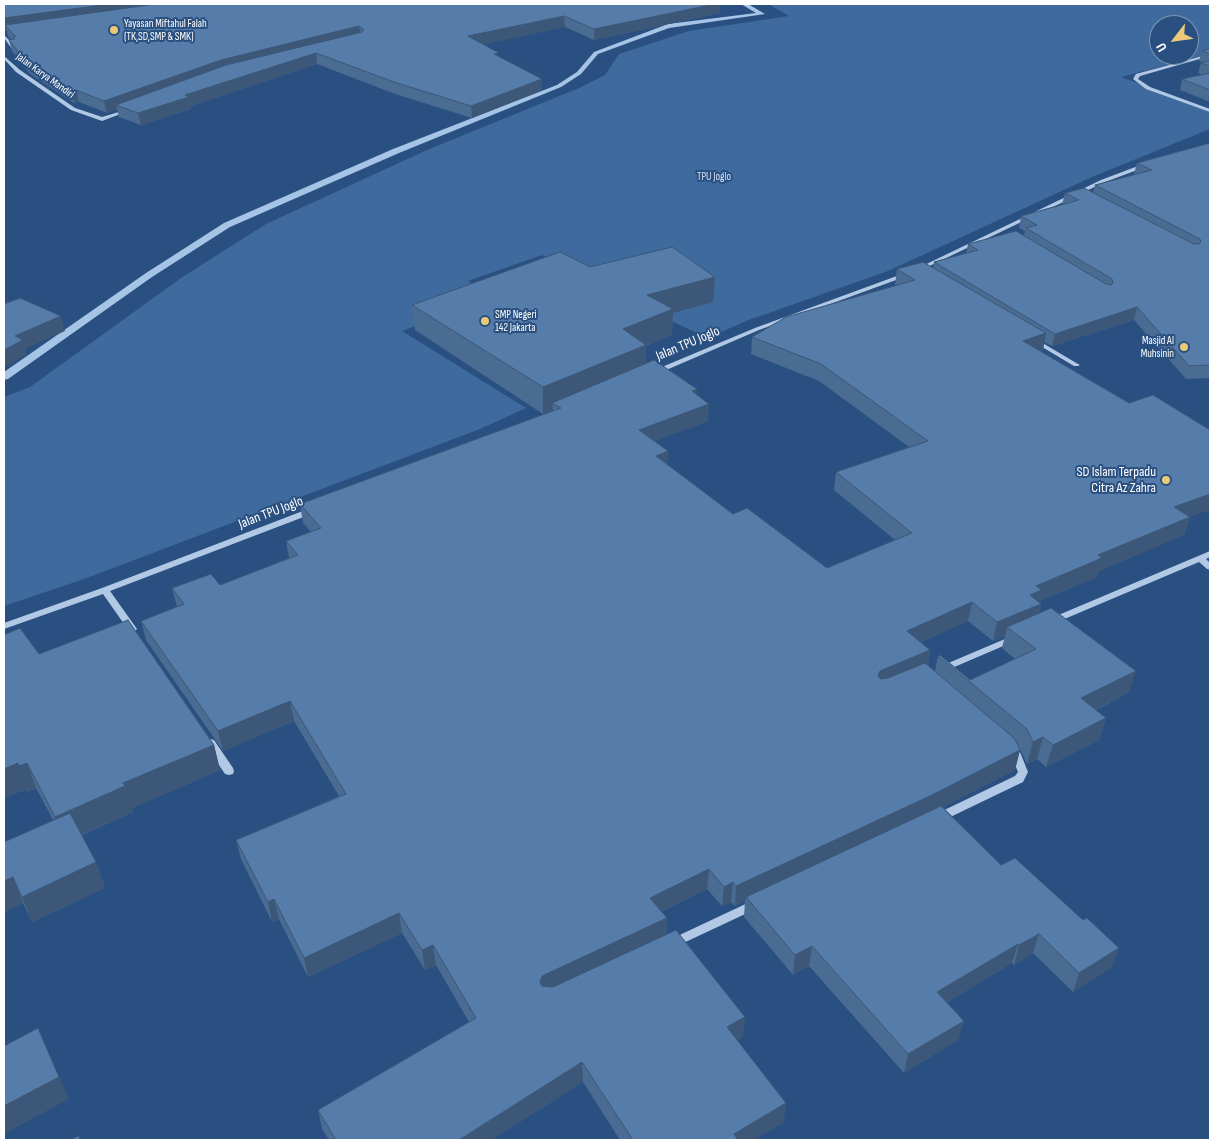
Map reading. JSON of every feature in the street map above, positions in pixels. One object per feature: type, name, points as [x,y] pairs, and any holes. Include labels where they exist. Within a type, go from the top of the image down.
[{"type":"street","points":[[4,36],[14,48]]},
{"type":"street","points":[[1210,55],[1138,75],[1136,79],[1148,88],[1210,112]]},
{"type":"street","name":"Jalan Karya Mandiri","points":[[4,57],[18,71],[48,93],[73,108],[103,119],[133,108]]},
{"type":"street","name":"Jalan TPU Joglo","points":[[647,375],[757,329],[916,270],[1103,180],[1150,164]]},
{"type":"street","points":[[1078,193],[1086,197]]},
{"type":"street","points":[[1000,230],[1009,235]]},
{"type":"street","points":[[916,270],[925,275]]},
{"type":"street","points":[[1026,335],[1076,365]]},
{"type":"street","name":"Jalan TPU Joglo","points":[[4,626],[105,590],[316,508]]},
{"type":"street","points":[[1047,624],[1210,554]]},
{"type":"street","points":[[1198,558],[1210,566]]},
{"type":"street","points":[[105,590],[139,640]]},
{"type":"street","points":[[933,673],[1021,635]]},
{"type":"street","points":[[206,738],[229,771]]},
{"type":"street","points":[[924,825],[1020,779],[1023,772],[1016,754],[1002,743]]},
{"type":"street","points":[[665,947],[763,900]]},
{"type":"green space","name":"TPU Joglo","points":[[768,4],[1210,4],[1210,54],[1199,57],[1199,15],[1149,15],[1149,65],[1167,65],[1121,77],[1210,110],[1210,129],[1092,177],[888,271],[746,321],[708,338],[604,290],[542,255],[468,281],[495,297],[402,331],[526,408],[480,429],[84,579],[4,606],[4,397],[30,387],[181,278],[266,224],[427,150],[579,88],[605,75],[619,54],[689,31],[789,16]]},
{"type":"building","points":[[4,4],[110,4],[4,18]]},
{"type":"building","points":[[156,4],[715,4],[594,29],[564,16],[468,36],[499,53],[494,54],[542,79],[471,106],[394,82],[316,53],[185,95],[189,97],[138,113],[116,105],[226,65],[364,30],[359,26],[221,60],[104,101],[76,90],[71,91],[27,63],[9,40],[14,39],[15,36],[5,25]]},
{"type":"building","points":[[1210,49],[1210,54],[1202,51]]},
{"type":"building","points":[[1210,61],[1210,66],[1201,63]]},
{"type":"building","points":[[1210,73],[1210,90],[1182,79]]},
{"type":"building","points":[[1210,143],[1210,365],[1189,366],[1137,307],[1055,334],[934,262],[978,250],[968,244],[1016,231],[1106,284],[1111,285],[1113,283],[1112,279],[1026,228],[1037,225],[1021,216],[1079,200],[1065,193],[1084,188],[1194,244],[1199,244],[1201,242],[1200,239],[1095,185],[1152,170],[1137,163]]},
{"type":"building","points":[[672,247],[715,277],[647,295],[673,309],[623,329],[646,345],[543,387],[412,305],[560,252],[590,267]]},
{"type":"building","points":[[923,262],[1046,333],[1023,341],[1129,403],[1153,395],[1210,430],[1210,494],[1174,507],[1190,517],[1098,555],[1102,558],[1036,586],[1042,590],[1030,595],[1041,604],[997,622],[972,602],[907,631],[930,650],[880,671],[878,676],[881,679],[888,678],[925,663],[1015,739],[1020,750],[932,795],[736,886],[733,882],[724,887],[709,869],[650,898],[667,918],[542,976],[540,982],[542,986],[553,987],[676,930],[745,1017],[727,1027],[786,1103],[734,1134],[738,1140],[633,1140],[582,1062],[459,1140],[336,1140],[318,1110],[476,1018],[433,945],[422,950],[399,913],[304,958],[274,899],[268,902],[236,840],[346,794],[290,701],[218,731],[141,621],[184,604],[172,588],[211,574],[220,585],[298,555],[286,541],[321,528],[300,504],[561,408],[552,403],[654,360],[697,389],[692,391],[709,404],[639,430],[668,451],[656,456],[733,514],[747,508],[827,568],[912,533],[836,472],[928,441],[821,364],[752,337],[786,317],[915,280],[897,269]]},
{"type":"building","points":[[20,298],[61,316],[15,336],[23,340],[4,350],[4,304]]},
{"type":"building","points":[[1051,608],[1136,671],[1081,698],[1106,718],[1053,745],[1043,737],[1033,742],[1027,729],[938,656],[940,655],[970,680],[1036,649],[1007,627]]},
{"type":"building","points":[[128,620],[214,745],[123,783],[125,786],[55,817],[27,763],[19,766],[18,763],[4,769],[4,635],[20,628],[39,654]]},
{"type":"building","points":[[941,806],[1001,865],[1015,858],[1083,920],[1087,918],[1119,948],[1079,973],[1039,934],[1018,944],[937,992],[964,1021],[908,1054],[812,946],[795,955],[746,897]]},
{"type":"building","points":[[70,813],[96,862],[22,897],[13,877],[4,881],[4,842]]},
{"type":"building","points":[[38,1028],[59,1077],[4,1106],[4,1046]]},
{"type":"building","points":[[79,1136],[80,1140],[69,1140]]},
{"type":"waterway","points":[[4,377],[149,275],[227,225],[396,151],[559,86],[579,73],[596,53],[668,26],[762,14],[744,4]]},
{"type":"place","name":"Yayasan Miftahul Falah (TK,SD,SMP & SMK)","points":[[114,30]]},
{"type":"place","name":"SMP Negeri 142 Jakarta","points":[[485,321]]},
{"type":"place","name":"Masjid Al Muhsinin","points":[[1184,347]]},
{"type":"place","name":"SD Islam Terpadu Citra Az Zahra","points":[[1166,480]]}]
